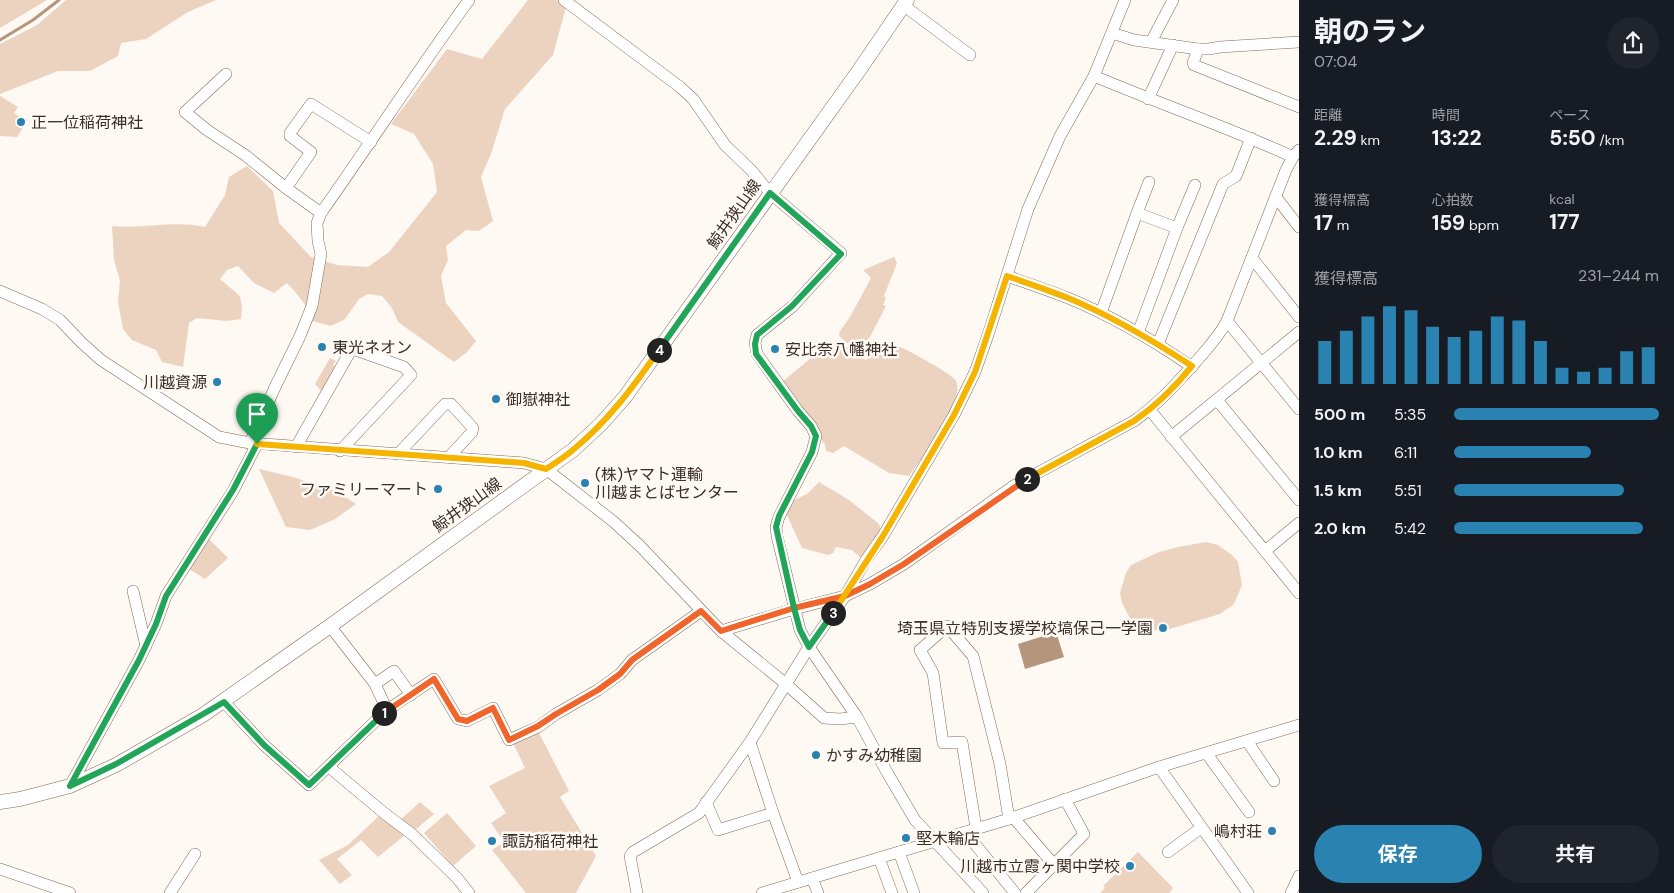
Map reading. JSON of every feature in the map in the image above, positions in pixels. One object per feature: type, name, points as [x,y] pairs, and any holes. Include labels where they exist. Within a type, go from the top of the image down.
[{"type":"main road","name":"鯨井狭山線","points":[[0,802],[20,799],[70,786],[116,764],[224,702],[573,450],[601,424],[625,397],[860,69],[905,2]]},
{"type":"street","points":[[70,786],[146,646],[166,596],[233,490],[276,385],[300,336],[312,306],[321,254],[317,223],[320,213],[469,0]]},
{"type":"street","points":[[564,0],[680,87],[692,99],[725,145],[751,170],[770,193],[841,254],[792,306],[757,335],[755,344],[756,354],[811,426],[816,436],[812,452],[779,516],[776,527],[800,630],[809,647],[857,716],[915,820],[983,893]]},
{"type":"street","points":[[637,893],[630,856],[633,852],[699,813],[750,742],[809,647],[845,596],[866,560],[883,536],[954,415],[970,383],[988,335],[1032,201],[1060,136],[1094,76],[1125,0]]},
{"type":"street","points":[[1151,42],[1173,0]]},
{"type":"street","points":[[905,2],[970,55]]},
{"type":"street","points":[[1112,33],[1134,40],[1210,50],[1220,47],[1299,42]]},
{"type":"street","points":[[1148,99],[1173,45]]},
{"type":"street","points":[[1198,49],[1193,63],[1194,66],[1299,107]]},
{"type":"street","points":[[226,74],[185,112],[207,130],[246,155],[320,213]]},
{"type":"street","points":[[721,631],[794,608],[845,596],[904,564],[1015,486],[1134,421],[1150,410],[1178,383],[1218,338],[1227,321],[1286,170],[1296,154],[1148,99],[1094,76]]},
{"type":"street","points":[[286,188],[310,152],[290,136],[290,133],[310,104],[371,142]]},
{"type":"street","points":[[1158,344],[1223,184],[1236,176],[1251,138]]},
{"type":"street","points":[[1100,313],[1149,182]]},
{"type":"street","points":[[1138,333],[1195,185]]},
{"type":"street","points":[[1276,197],[1299,227]]},
{"type":"street","points":[[1137,214],[1177,228]]},
{"type":"street","points":[[1252,258],[1299,317]]},
{"type":"street","points":[[1007,276],[1068,298],[1100,313],[1158,344],[1192,366]]},
{"type":"street","points":[[0,291],[42,309],[60,320],[101,360],[219,437],[253,444],[524,463],[546,469],[614,522],[640,546],[721,631],[824,718],[840,719],[857,716]]},
{"type":"street","points":[[1227,321],[1298,405]]},
{"type":"street","points":[[1171,437],[1299,332]]},
{"type":"street","points":[[296,447],[351,350],[353,349],[404,367],[411,375],[340,450]]},
{"type":"street","points":[[1217,400],[1299,500]]},
{"type":"street","points":[[398,454],[445,404],[450,404],[473,428],[472,432],[449,457]]},
{"type":"street","points":[[1150,410],[1299,593]]},
{"type":"street","points":[[1265,551],[1299,523]]},
{"type":"street","points":[[133,592],[146,646]]},
{"type":"street","points":[[224,702],[264,745],[309,785],[387,710],[434,679],[458,719],[467,721],[493,708],[509,740],[538,726],[598,690],[620,674],[632,660],[701,611]]},
{"type":"street","points":[[330,626],[374,684],[387,710]]},
{"type":"street","points":[[1016,893],[970,830],[962,742],[943,743],[933,673],[920,650],[947,626],[973,656],[1000,764],[1011,818],[1054,865]]},
{"type":"street","points":[[374,684],[394,671],[411,695]]},
{"type":"street","points":[[762,893],[1011,818],[1159,768],[1299,725]]},
{"type":"street","points":[[1247,741],[1274,782]]},
{"type":"street","points":[[750,742],[798,882]]},
{"type":"street","points":[[1207,754],[1249,812]]},
{"type":"street","points":[[329,767],[413,835],[457,878],[469,893]]},
{"type":"street","points":[[1159,768],[1248,893]]},
{"type":"street","points":[[1026,893],[1084,834],[1065,799]]},
{"type":"street","points":[[706,802],[718,830],[773,813]]},
{"type":"street","points":[[1168,852],[1201,828]]},
{"type":"street","points":[[899,852],[914,893]]},
{"type":"street","points":[[170,893],[195,854]]},
{"type":"street","points":[[879,858],[892,893]]},
{"type":"street","points":[[0,869],[46,889],[70,893]]},
{"type":"street","points":[[1291,893],[1299,876]]},
{"type":"street","points":[[812,878],[818,893]]},
{"type":"shaded area","points":[[0,0],[47,0],[0,28]]},
{"type":"shaded area","points":[[66,0],[216,0],[188,12],[146,39],[121,43],[118,56],[90,71],[58,71],[0,94],[0,44],[37,25]]},
{"type":"shaded area","points":[[528,0],[556,0],[566,7],[553,55],[505,109],[491,154],[481,177],[493,221],[479,231],[466,230],[446,246],[448,260],[441,276],[446,303],[476,341],[466,353],[454,362],[398,322],[392,308],[382,296],[368,294],[359,299],[345,319],[331,326],[312,321],[305,305],[287,283],[274,293],[254,283],[238,266],[227,270],[220,279],[240,296],[242,307],[241,319],[227,321],[197,318],[189,323],[183,367],[162,362],[156,350],[132,340],[123,329],[118,302],[120,281],[114,260],[112,226],[181,224],[205,227],[225,195],[229,177],[247,166],[273,191],[279,223],[311,257],[337,265],[368,267],[389,252],[437,192],[433,164],[414,134],[391,124],[447,49],[482,59]]},
{"type":"shaded area","points":[[0,96],[18,107],[14,113],[27,121],[17,137],[0,136]]},
{"type":"shaded area","points":[[894,257],[897,263],[884,296],[886,298],[883,305],[886,306],[870,337],[857,351],[839,336],[840,331],[850,317],[871,278],[863,270]]},
{"type":"shaded area","points":[[885,342],[900,347],[921,358],[947,373],[956,381],[955,401],[949,415],[932,444],[909,476],[889,473],[844,446],[833,453],[826,451],[825,445],[782,382],[823,348],[843,344],[866,360],[872,350]]},
{"type":"shaded area","points":[[330,358],[336,361],[333,365],[336,367],[322,392],[315,384]]},
{"type":"shaded area","points":[[259,469],[293,477],[338,492],[356,504],[335,519],[310,530],[286,527]]},
{"type":"shaded area","points":[[819,482],[849,500],[879,524],[881,530],[867,554],[860,557],[852,550],[836,547],[833,553],[828,555],[802,548],[785,511],[790,502],[807,494]]},
{"type":"shaded area","points":[[207,537],[228,558],[205,579],[186,567]]},
{"type":"shaded area","points":[[1206,542],[1218,545],[1238,562],[1242,585],[1234,604],[1220,614],[1163,631],[1148,629],[1130,618],[1122,603],[1120,593],[1126,573],[1131,565],[1159,552]]},
{"type":"shaded area","points":[[1056,632],[1064,657],[1025,669],[1018,644]]},
{"type":"shaded area","points":[[538,731],[569,791],[560,797],[596,856],[576,893],[526,893],[492,850],[504,842],[491,823],[506,813],[489,786],[525,768],[513,743]]},
{"type":"shaded area","points":[[420,802],[434,814],[414,831],[399,821]]},
{"type":"shaded area","points":[[447,813],[476,846],[453,866],[424,833]]},
{"type":"shaded area","points":[[380,815],[405,835],[378,857],[361,840],[337,859],[352,875],[340,884],[319,860],[348,845]]},
{"type":"shaded area","points":[[1138,852],[1173,888],[1169,893],[1100,893],[1105,888],[1103,886]]},
{"type":"waterway","points":[[0,40],[33,20],[59,0]]},
{"type":"place","name":"正一位稲荷神社","points":[[21,122]]},
{"type":"place","name":"東光ネオン","points":[[322,347]]},
{"type":"place","name":"安比奈八幡神社","points":[[775,349]]},
{"type":"place","name":"川越資源","points":[[217,382]]},
{"type":"place","name":"御嶽神社","points":[[496,399]]},
{"type":"place","name":"(株)ヤマト運輸 川越まとばセンター","points":[[585,483]]},
{"type":"place","name":"ファミリーマート","points":[[438,489]]},
{"type":"place","name":"埼玉県立特別支援学校塙保己一学園","points":[[1163,628]]},
{"type":"place","name":"かすみ幼稚園","points":[[816,755]]},
{"type":"place","name":"嶋村荘","points":[[1272,831]]},
{"type":"place","name":"堅木輪店","points":[[906,838]]},
{"type":"place","name":"諏訪稲荷神社","points":[[492,841]]},
{"type":"place","name":"川越市立霞ヶ関中学校","points":[[1130,866]]},
{"type":"route","points":[[257,444],[233,490],[178,574],[166,596],[156,624],[139,660],[70,786],[116,764],[224,702],[264,745],[309,785],[387,710],[434,679],[458,719],[467,721],[493,708],[509,740],[538,726],[598,690],[620,674],[632,660],[701,611],[721,631],[794,608],[845,596],[870,584],[904,564],[1015,486],[1134,421],[1150,410],[1178,383],[1192,366],[1122,323],[1068,298],[1007,276],[975,372],[954,415],[883,536],[866,560],[845,596],[809,647],[800,630],[794,608],[786,568],[777,536],[776,527],[779,516],[812,452],[816,436],[811,426],[756,354],[755,344],[757,335],[792,306],[841,254],[770,193],[625,397],[601,424],[573,450],[546,469],[524,463],[257,444]]}]
